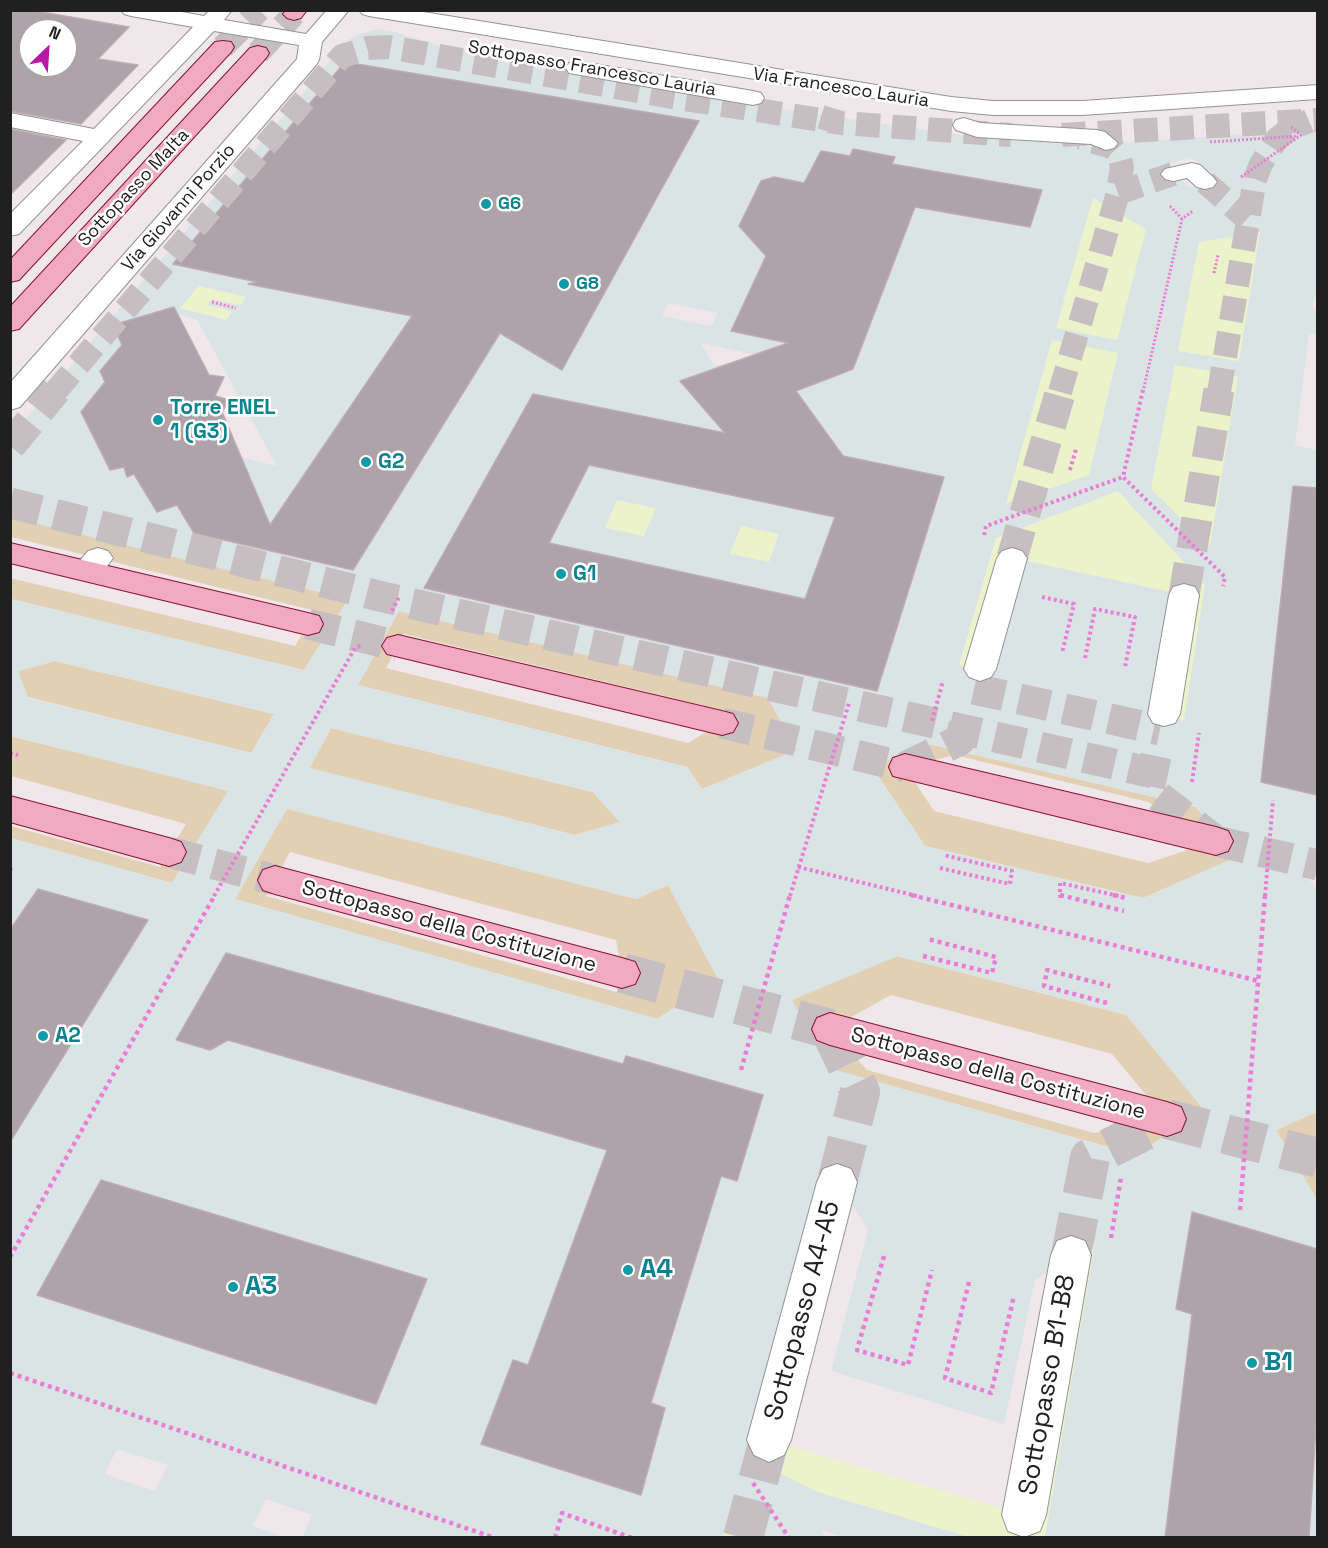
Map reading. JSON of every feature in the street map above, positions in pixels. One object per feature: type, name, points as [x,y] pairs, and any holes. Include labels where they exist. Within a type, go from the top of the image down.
[{"type":"main road","name":"Sottopasso Malta","points":[[10,275],[223,47]]},
{"type":"main road","name":"Sottopasso Malta","points":[[10,323],[258,53]]},
{"type":"main road","points":[[10,553],[93,565],[308,624]]},
{"type":"main road","points":[[386,634],[722,723]]},
{"type":"main road","points":[[905,767],[1216,841]]},
{"type":"main road","points":[[10,809],[170,852]]},
{"type":"main road","name":"Sottopasso della Costituzione","points":[[275,880],[622,973]]},
{"type":"main road","name":"Sottopasso della Costituzione","points":[[830,1029],[1167,1119]]},
{"type":"street","points":[[131,10],[326,25],[386,22],[447,35]]},
{"type":"street","name":"Via Francesco Lauria","points":[[369,10],[447,35],[943,104],[993,108],[1082,108],[1317,92]]},
{"type":"street","points":[[10,230],[216,17]]},
{"type":"street","points":[[10,369],[288,56],[326,25]]},
{"type":"street","name":"Via Giovanni Porzio","points":[[10,401],[308,60],[326,25]]},
{"type":"street","name":"Sottopasso Francesco Lauria","points":[[560,65],[753,98]]},
{"type":"street","points":[[943,104],[967,127],[977,130],[1097,137],[1106,143]]},
{"type":"street","points":[[10,120],[100,136]]},
{"type":"street","points":[[1173,174],[1192,170],[1205,182]]},
{"type":"street","points":[[980,669],[1012,558]]},
{"type":"street","points":[[1164,714],[1184,595]]},
{"type":"street","name":"Sottopasso A4-A5","points":[[769,1440],[837,1182]]},
{"type":"street","name":"Sottopasso B1-B8","points":[[1024,1515],[1071,1255]]},
{"type":"path","points":[[1237,180],[1301,135],[1297,130]]},
{"type":"path","points":[[1200,206],[1182,219],[1123,477],[1225,577],[1223,588]]},
{"type":"path","points":[[1214,273],[1218,255]]},
{"type":"path","points":[[212,302],[236,308]]},
{"type":"path","points":[[1070,470],[1076,449]]},
{"type":"path","points":[[1038,596],[1074,604],[1062,653]]},
{"type":"path","points":[[10,1257],[355,648],[386,634],[399,597]]},
{"type":"path","points":[[1085,658],[1095,609],[1135,617],[1125,667]]},
{"type":"path","points":[[741,1070],[798,867],[849,703]]},
{"type":"path","points":[[1192,782],[1201,725]]},
{"type":"path","points":[[10,753],[18,755]]},
{"type":"path","points":[[1240,1210],[1273,800]]},
{"type":"path","points":[[940,868],[1010,884],[1012,872],[944,855]]},
{"type":"path","points":[[798,867],[1259,981]]},
{"type":"path","points":[[1124,911],[1060,896],[1060,883],[1126,898]]},
{"type":"path","points":[[923,956],[992,973],[996,957],[928,939]]},
{"type":"path","points":[[1107,1003],[1044,987],[1047,970],[1110,986]]},
{"type":"path","points":[[884,1256],[857,1350],[908,1365],[932,1270]]},
{"type":"path","points":[[969,1282],[945,1378],[992,1393],[1014,1296]]},
{"type":"path","points":[[10,1374],[495,1538]]},
{"type":"path","points":[[752,1481],[789,1538]]},
{"type":"path","points":[[555,1538],[562,1513],[632,1538]]},
{"type":"shaded area","points":[[378,29],[485,59],[769,107],[980,138],[1086,145],[1317,129],[1318,284],[1312,308],[1317,309],[1317,334],[1309,333],[1295,445],[1317,450],[1317,543],[1287,538],[1278,609],[1317,618],[1317,648],[1276,640],[1261,782],[1317,795],[1317,864],[1304,874],[1317,888],[1317,1112],[1276,1130],[1317,1200],[1317,1249],[1193,1212],[1192,1314],[1165,1537],[1045,1537],[1095,1243],[1084,1259],[1071,1255],[1035,1280],[1004,1424],[831,1371],[868,1230],[838,1182],[826,1183],[826,1160],[745,1456],[818,1492],[969,1537],[845,1538],[822,1530],[825,1537],[766,1537],[735,1495],[723,1537],[302,1537],[312,1515],[266,1499],[253,1526],[286,1537],[11,1537],[11,1142],[148,921],[11,930],[11,838],[172,883],[228,791],[11,736],[11,599],[304,670],[348,599],[10,517],[11,436],[348,40],[359,34]],"holes":[[[627,109],[699,122],[647,216]],[[853,149],[894,157],[892,164],[1031,188],[1041,194],[1032,222],[1022,225],[915,207],[867,332],[742,308],[774,239],[746,234],[739,226],[761,181],[774,177],[804,183],[821,151],[850,156]],[[1190,157],[1217,177],[1189,187],[1163,166]],[[259,164],[247,279],[174,264]],[[1093,198],[1146,229],[1117,340],[1056,328]],[[1260,232],[1239,361],[1178,351],[1199,242]],[[199,286],[246,297],[240,305],[212,299],[206,305],[233,311],[226,320],[180,308]],[[669,303],[717,313],[711,326],[662,316]],[[160,309],[197,320],[277,466],[241,457],[154,466],[127,476],[124,467],[110,470],[81,412],[105,382],[101,371],[122,345]],[[1052,340],[1118,353],[1089,475],[1006,504]],[[701,343],[840,373],[744,359],[714,366]],[[382,359],[471,379],[353,570],[255,547]],[[1175,365],[1238,376],[1210,547],[1151,489]],[[533,394],[943,477],[925,536],[503,447]],[[577,488],[549,543],[805,599],[827,541],[918,561],[877,691],[425,587]],[[1118,491],[1205,585],[1184,720],[1171,717],[1184,595],[1013,558],[973,669],[959,665],[996,538]],[[617,500],[656,508],[644,536],[605,528]],[[741,526],[779,534],[769,562],[730,554]],[[399,611],[768,698],[797,750],[702,789],[687,767],[358,685]],[[55,661],[274,714],[251,753],[28,698],[18,671]],[[331,728],[593,792],[620,822],[575,835],[310,768]],[[929,744],[1196,807],[1234,858],[1143,898],[925,846],[872,767]],[[287,809],[636,899],[668,885],[718,979],[657,1019],[235,899]],[[226,953],[575,1051],[228,1040],[210,1050],[177,1041]],[[897,956],[1126,1015],[1204,1110],[1136,1155],[829,1068],[792,1000]],[[626,1056],[763,1095],[737,1181],[721,1176],[651,1403],[665,1408],[641,1495],[482,1444],[513,1360],[528,1365],[610,1142]],[[102,1180],[427,1278],[376,1404],[38,1295]],[[117,1449],[168,1465],[155,1491],[105,1474]]]},
{"type":"shaded area","points":[[11,517],[349,599],[304,670],[11,599],[10,578],[295,646],[316,611],[11,537]]},
{"type":"shaded area","points":[[399,611],[768,698],[797,750],[702,789],[687,767],[358,685]],"holes":[[[404,634],[736,713],[688,743],[386,668]]]},
{"type":"shaded area","points":[[55,661],[274,714],[251,753],[28,697],[17,671]]},
{"type":"shaded area","points":[[331,728],[593,792],[620,822],[575,835],[309,768]]},
{"type":"shaded area","points":[[10,736],[229,790],[172,883],[11,838],[11,826],[160,867],[186,824],[11,776]]},
{"type":"shaded area","points":[[929,744],[1196,807],[1235,858],[1143,898],[925,846],[872,767]],"holes":[[[955,755],[1148,802],[1215,841],[1148,863],[934,811],[905,767]]]},
{"type":"shaded area","points":[[287,808],[636,899],[668,885],[718,979],[657,1019],[235,899]],"holes":[[[290,852],[616,940],[627,995],[266,896]]]},
{"type":"shaded area","points":[[897,956],[1127,1015],[1204,1110],[1137,1155],[828,1068],[791,1000]],"holes":[[[891,995],[1112,1054],[1166,1119],[1094,1133],[867,1070],[830,1029]]]},
{"type":"shaded area","points":[[1317,1112],[1317,1200],[1276,1130]]},
{"type":"shaded area","points":[[1317,1412],[1317,1537],[1309,1537]]},
{"type":"green space","points":[[1093,198],[1146,229],[1118,340],[1056,329]]},
{"type":"green space","points":[[1260,231],[1239,361],[1178,351],[1199,242]]},
{"type":"green space","points":[[199,286],[247,297],[240,305],[212,299],[207,304],[234,311],[226,320],[180,309]]},
{"type":"green space","points":[[1052,340],[1118,352],[1089,475],[1005,504]]},
{"type":"green space","points":[[1175,365],[1238,376],[1210,548],[1150,489]]},
{"type":"green space","points":[[1118,491],[1205,585],[1184,720],[1170,717],[1184,595],[1013,558],[974,669],[959,666],[996,538]]},
{"type":"green space","points":[[617,500],[657,508],[644,536],[605,528]]},
{"type":"green space","points":[[741,526],[779,534],[769,562],[729,554]]},
{"type":"green space","points":[[827,1156],[826,1183],[769,1440],[1024,1515],[1084,1259],[1096,1241],[1045,1537],[969,1537],[818,1492],[745,1456]]},
{"type":"green space","points":[[735,1494],[766,1537],[723,1537]]},
{"type":"building","points":[[10,10],[30,10],[77,18],[18,18],[18,78],[78,78],[78,18],[129,27],[98,59],[138,65],[81,124],[10,111]]},
{"type":"building","points":[[345,62],[699,121],[562,370],[500,333],[353,570],[194,533],[177,505],[157,512],[134,474],[127,477],[124,467],[110,470],[81,412],[105,382],[100,371],[122,345],[113,325],[174,307],[209,375],[224,377],[215,396],[229,400],[222,412],[270,525],[412,316],[248,284],[257,282],[173,264]]},
{"type":"building","points":[[10,129],[66,140],[10,195]]},
{"type":"building","points":[[853,149],[895,157],[892,164],[1042,190],[1030,227],[915,207],[853,369],[796,391],[843,456],[944,477],[877,691],[424,588],[533,394],[725,433],[680,381],[788,343],[731,331],[766,256],[739,226],[761,181],[774,177],[804,183],[821,151],[850,156]],"holes":[[[589,465],[835,517],[805,599],[549,543]]]},
{"type":"building","points":[[1293,486],[1317,488],[1317,795],[1261,782]]},
{"type":"building","name":"A2","points":[[38,889],[148,920],[10,1142],[10,930]]},
{"type":"building","name":"A4","points":[[226,953],[623,1064],[626,1056],[763,1095],[737,1181],[721,1176],[651,1403],[665,1408],[641,1495],[481,1444],[513,1360],[528,1365],[607,1150],[228,1040],[210,1050],[176,1040]]},
{"type":"building","name":"A3","points":[[101,1180],[427,1279],[376,1404],[37,1295]]},
{"type":"building","name":"B1","points":[[1192,1212],[1317,1249],[1317,1412],[1309,1538],[1165,1538],[1192,1314],[1176,1309]]},
{"type":"tunnel","points":[[223,47],[259,10]]},
{"type":"tunnel","points":[[258,53],[294,14]]},
{"type":"tunnel","points":[[55,392],[342,56],[368,48],[388,47],[684,99],[841,123]]},
{"type":"tunnel","points":[[821,117],[841,123]]},
{"type":"tunnel","points":[[1062,135],[1318,120]]},
{"type":"tunnel","points":[[1219,392],[1255,179],[1261,164],[1277,139],[1288,130],[1309,121]]},
{"type":"tunnel","points":[[841,123],[1011,135]]},
{"type":"tunnel","points":[[1080,138],[1112,147],[1119,155],[1122,167],[1118,193]]},
{"type":"tunnel","points":[[1118,193],[1173,174]]},
{"type":"tunnel","points":[[1205,182],[1247,219]]},
{"type":"tunnel","points":[[1060,392],[1118,193]]},
{"type":"tunnel","points":[[10,446],[56,390]]},
{"type":"tunnel","points":[[1012,558],[1061,390]]},
{"type":"tunnel","points":[[1184,595],[1219,390]]},
{"type":"tunnel","points":[[10,503],[383,597],[963,730]]},
{"type":"tunnel","points":[[308,624],[398,646]]},
{"type":"tunnel","points":[[974,689],[1160,730]]},
{"type":"tunnel","points":[[963,730],[967,716]]},
{"type":"tunnel","points":[[722,723],[905,767]]},
{"type":"tunnel","points":[[905,767],[960,740],[963,730]]},
{"type":"tunnel","points":[[963,730],[1152,773]]},
{"type":"tunnel","points":[[1152,773],[1156,756]]},
{"type":"tunnel","points":[[1152,773],[1149,789],[1216,841]]},
{"type":"tunnel","points":[[1216,841],[1318,865]]},
{"type":"tunnel","points":[[169,852],[275,880]]},
{"type":"tunnel","points":[[622,973],[830,1029]]},
{"type":"tunnel","points":[[830,1029],[860,1092],[837,1182]]},
{"type":"tunnel","points":[[1071,1255],[1090,1158],[1167,1119]]},
{"type":"tunnel","points":[[1167,1119],[1318,1158]]},
{"type":"tunnel","points":[[743,1538],[769,1440]]},
{"type":"place","name":"G6","points":[[486,204]]},
{"type":"place","name":"G8","points":[[564,284]]},
{"type":"place","name":"Torre ENEL 1 (G3)","points":[[158,420]]},
{"type":"place","name":"G2","points":[[366,462]]},
{"type":"place","name":"G1","points":[[561,574]]},
{"type":"place","name":"A2","points":[[43,1036]]},
{"type":"place","name":"A4","points":[[628,1270]]},
{"type":"place","name":"A3","points":[[233,1287]]},
{"type":"place","name":"B1","points":[[1252,1363]]}]
